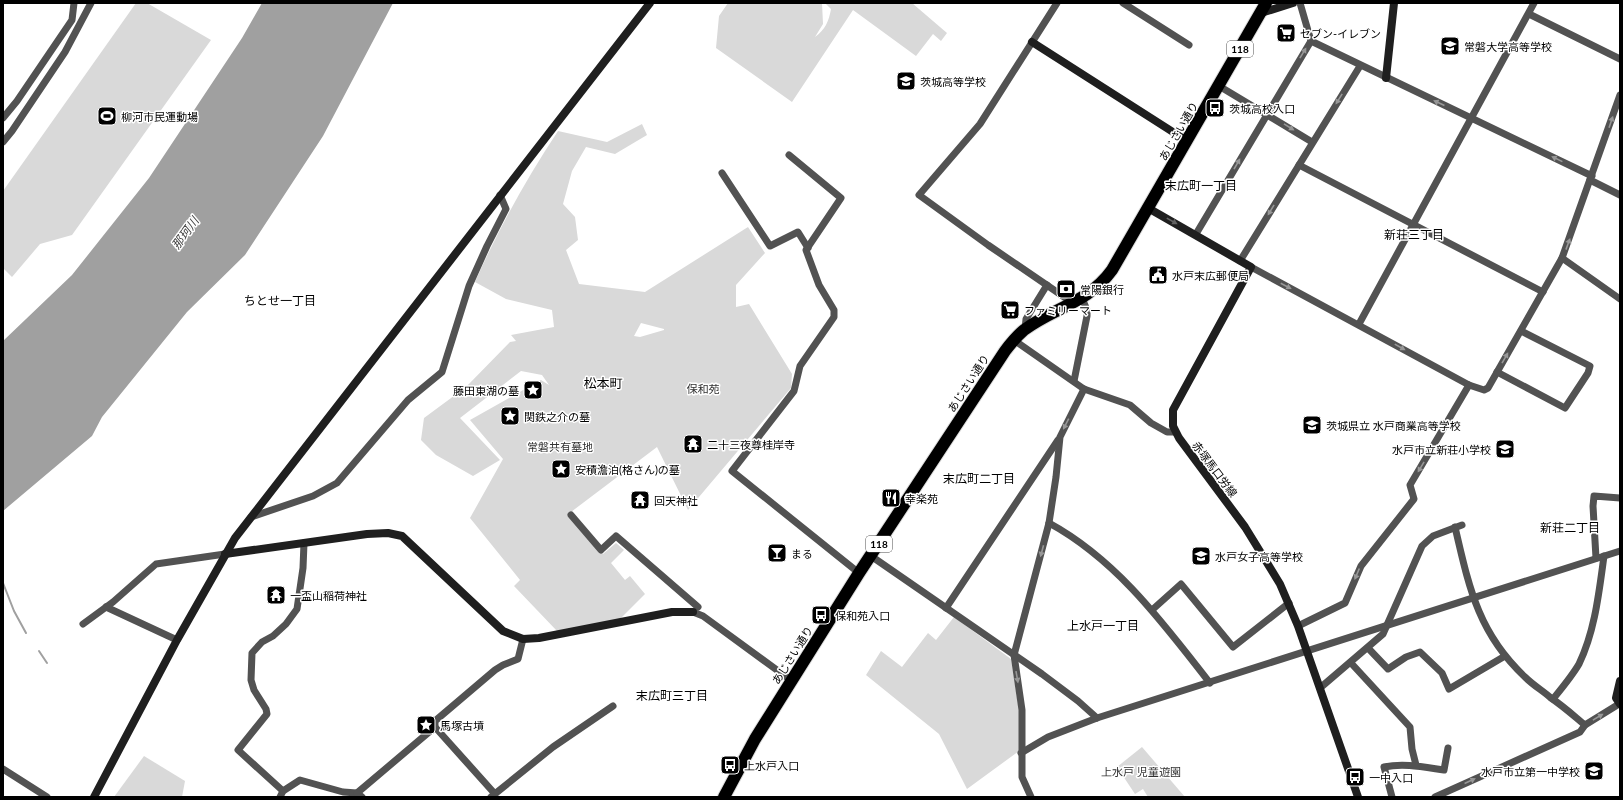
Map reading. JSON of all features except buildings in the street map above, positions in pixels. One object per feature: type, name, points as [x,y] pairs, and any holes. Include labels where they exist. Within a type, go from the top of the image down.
[{"type":"highway","name":"あじさい通り","points":[[727,796],[755,739],[992,369],[1014,340],[1025,330],[1078,301],[1100,285],[1112,270],[1188,141],[1263,8]]},
{"type":"street","points":[[3,118],[17,101],[72,20],[74,3]]},
{"type":"street","points":[[3,142],[12,132],[65,52],[91,3]]},
{"type":"street","points":[[94,797],[177,640],[225,554],[250,517],[650,3]]},
{"type":"street","points":[[1057,3],[980,124],[919,195],[988,245],[1048,285],[1078,301],[1087,310],[1074,381]]},
{"type":"street","points":[[1123,3],[1189,45]]},
{"type":"street","points":[[1263,8],[1294,3]]},
{"type":"street","points":[[1196,234],[1310,41],[1300,3]]},
{"type":"street","points":[[1386,78],[1394,3]]},
{"type":"street","points":[[1359,324],[1534,3]]},
{"type":"street","points":[[1529,14],[1620,59]]},
{"type":"street","points":[[1310,41],[1591,178],[1620,195]]},
{"type":"street","points":[[1032,42],[1188,141]]},
{"type":"street","points":[[1240,261],[1360,66]]},
{"type":"street","points":[[1219,86],[1312,142]]},
{"type":"street","points":[[1148,208],[1196,234],[1198,237],[1251,267],[1359,324],[1469,385],[1484,390],[1488,388],[1562,258],[1620,95]]},
{"type":"street","points":[[789,155],[841,198],[806,250],[819,285],[834,310],[834,317],[800,366],[794,391],[732,471],[860,573]]},
{"type":"street","points":[[1299,165],[1543,292]]},
{"type":"street","points":[[722,173],[770,246],[798,232],[808,248]]},
{"type":"street","points":[[250,517],[313,496],[336,483],[408,400],[442,372],[469,286],[506,209],[500,195]]},
{"type":"street","points":[[1562,258],[1620,299]]},
{"type":"street","points":[[1014,340],[1084,389],[1130,405],[1151,423],[1167,432],[1175,432],[1172,420],[1174,410],[1251,267]]},
{"type":"street","points":[[1025,330],[1026,319],[1048,285]]},
{"type":"street","points":[[1497,372],[1564,408],[1588,374],[1590,366],[1521,331]]},
{"type":"street","points":[[1298,626],[1345,603],[1361,566],[1414,499],[1410,485],[1469,385]]},
{"type":"street","points":[[946,608],[1060,437],[1084,389]]},
{"type":"street","name":"赤塚馬口労線","points":[[1175,432],[1245,527],[1269,563],[1289,603],[1298,626],[1358,797]]},
{"type":"street","points":[[1032,797],[1022,777],[1022,710],[1014,655],[1049,523],[1060,437]]},
{"type":"street","points":[[1596,558],[1593,506],[1594,496],[1620,498]]},
{"type":"street","points":[[570,515],[601,550],[616,536],[703,616],[792,681]]},
{"type":"street","points":[[1049,523],[1094,552],[1152,610],[1210,683]]},
{"type":"street","points":[[1320,688],[1383,634],[1385,626],[1422,546],[1433,536],[1459,526],[1473,599],[1482,622],[1505,656],[1525,678],[1585,725]]},
{"type":"street","points":[[83,624],[156,564],[304,543],[388,533],[402,536],[503,631],[523,639],[539,638],[672,612],[695,609]]},
{"type":"street","points":[[304,543],[303,568],[297,609],[286,624],[273,636],[262,642],[252,653],[251,680],[254,690],[266,709],[267,714],[238,750],[282,794],[300,780],[343,792],[360,795],[435,727]]},
{"type":"street","points":[[1021,753],[1048,737],[1097,718],[1620,551]]},
{"type":"street","points":[[871,556],[1014,655],[1078,701],[1097,718]]},
{"type":"street","points":[[1553,699],[1578,665],[1588,643],[1592,628],[1604,556]]},
{"type":"street","points":[[1152,610],[1181,584],[1233,647],[1289,603]]},
{"type":"street","points":[[106,606],[177,640]]},
{"type":"street","points":[[523,639],[518,659],[503,664],[435,721],[435,727],[493,796],[553,748],[613,706]]},
{"type":"street","points":[[1368,648],[1388,669],[1406,657],[1420,652],[1442,673],[1449,689],[1505,656]]},
{"type":"street","points":[[1351,662],[1410,727],[1412,749],[1416,765]]},
{"type":"street","points":[[1435,797],[1580,732],[1585,725],[1619,704],[1616,698],[1620,681]]},
{"type":"street","points":[[1392,797],[1384,767],[1395,765],[1416,765],[1444,770],[1448,748]]},
{"type":"street","points":[[3,769],[48,797]]},
{"type":"green space","name":"柳河市民運動場","points":[[136,3],[147,3],[211,40],[72,235],[40,244],[12,277],[3,268],[3,191]]},
{"type":"green space","points":[[728,3],[822,3],[823,24],[815,37],[824,28],[829,17],[831,9],[825,3],[912,3],[947,33],[941,41],[933,34],[916,56],[853,10],[792,102],[716,48],[719,16]]},
{"type":"green space","points":[[642,124],[647,135],[615,154],[586,147],[572,171],[563,204],[575,217],[578,240],[566,250],[579,284],[645,292],[748,227],[765,253],[736,285],[736,307],[749,304],[792,374],[791,388],[688,510],[657,447],[567,515],[603,554],[616,543],[624,550],[611,563],[625,580],[630,576],[645,594],[619,620],[557,631],[514,586],[520,580],[470,518],[503,459],[470,420],[541,380],[549,385],[542,375],[521,371],[460,418],[500,460],[473,476],[436,455],[421,440],[424,418],[466,387],[510,342],[516,341],[511,335],[554,327],[552,310],[506,299],[475,282],[513,205],[558,131],[607,142]],"holes":[[[641,323],[664,329],[640,337],[634,336]]]},
{"type":"green space","points":[[954,617],[1011,659],[1019,711],[1019,751],[967,789],[939,734],[866,675],[881,651],[902,667],[928,633],[936,640]]},
{"type":"green space","name":"上水戸 児童遊園","points":[[1142,747],[1185,797],[1148,797],[1143,789],[1135,794],[1117,767]]},
{"type":"green space","points":[[144,756],[185,781],[182,797],[114,797]]},
{"type":"water","name":"那珂川","points":[[262,3],[393,3],[323,136],[245,255],[187,312],[102,417],[92,436],[3,511],[3,341],[72,275],[149,178],[242,38]]},
{"type":"waterway","points":[[3,583],[14,611],[26,633]]},
{"type":"waterway","points":[[39,651],[47,663]]},
{"type":"place","name":"セブン-イレブン","points":[[1286,33]]},
{"type":"place","name":"常磐大学高等学校","points":[[1450,46]]},
{"type":"place","name":"茨城高等学校","points":[[906,81]]},
{"type":"place","name":"茨城高校入口","points":[[1215,108]]},
{"type":"place","name":"柳河市民運動場","points":[[107,116]]},
{"type":"place","name":"水戸末広郵便局","points":[[1158,275]]},
{"type":"place","name":"常陽銀行","points":[[1066,289]]},
{"type":"place","name":"ファミリーマート","points":[[1010,310]]},
{"type":"place","name":"藤田東湖の墓","points":[[533,390]]},
{"type":"place","name":"関鉄之介の墓","points":[[510,416]]},
{"type":"place","name":"茨城県立 水戸商業高等学校","points":[[1312,425]]},
{"type":"place","name":"二十三夜尊桂岸寺","points":[[693,444]]},
{"type":"place","name":"水戸市立新荘小学校","points":[[1505,449]]},
{"type":"place","name":"安積澹泊(格さん)の墓","points":[[561,469]]},
{"type":"place","name":"幸楽苑","points":[[891,498]]},
{"type":"place","name":"回天神社","points":[[640,500]]},
{"type":"place","name":"まる","points":[[777,553]]},
{"type":"place","name":"水戸女子高等学校","points":[[1201,556]]},
{"type":"place","name":"一盃山稲荷神社","points":[[276,595]]},
{"type":"place","name":"保和苑入口","points":[[821,615]]},
{"type":"place","name":"馬塚古墳","points":[[426,725]]},
{"type":"place","name":"上水戸入口","points":[[730,765]]},
{"type":"place","name":"水戸市立第一中学校","points":[[1594,771]]},
{"type":"place","name":"一中入口","points":[[1355,777]]},
{"type":"district","name":"末広町一丁目","points":[[1201,185]]},
{"type":"district","name":"新荘三丁目","points":[[1414,234]]},
{"type":"district","name":"ちとせ一丁目","points":[[280,300]]},
{"type":"district","name":"松本町","points":[[603,383]]},
{"type":"district","name":"末広町二丁目","points":[[979,478]]},
{"type":"district","name":"新荘二丁目","points":[[1570,527]]},
{"type":"district","name":"上水戸一丁目","points":[[1103,625]]},
{"type":"district","name":"末広町三丁目","points":[[672,695]]},
{"type":"park label","name":"保和苑","points":[[703,388]]},
{"type":"park label","name":"常磐共有墓地","points":[[560,446]]}]
